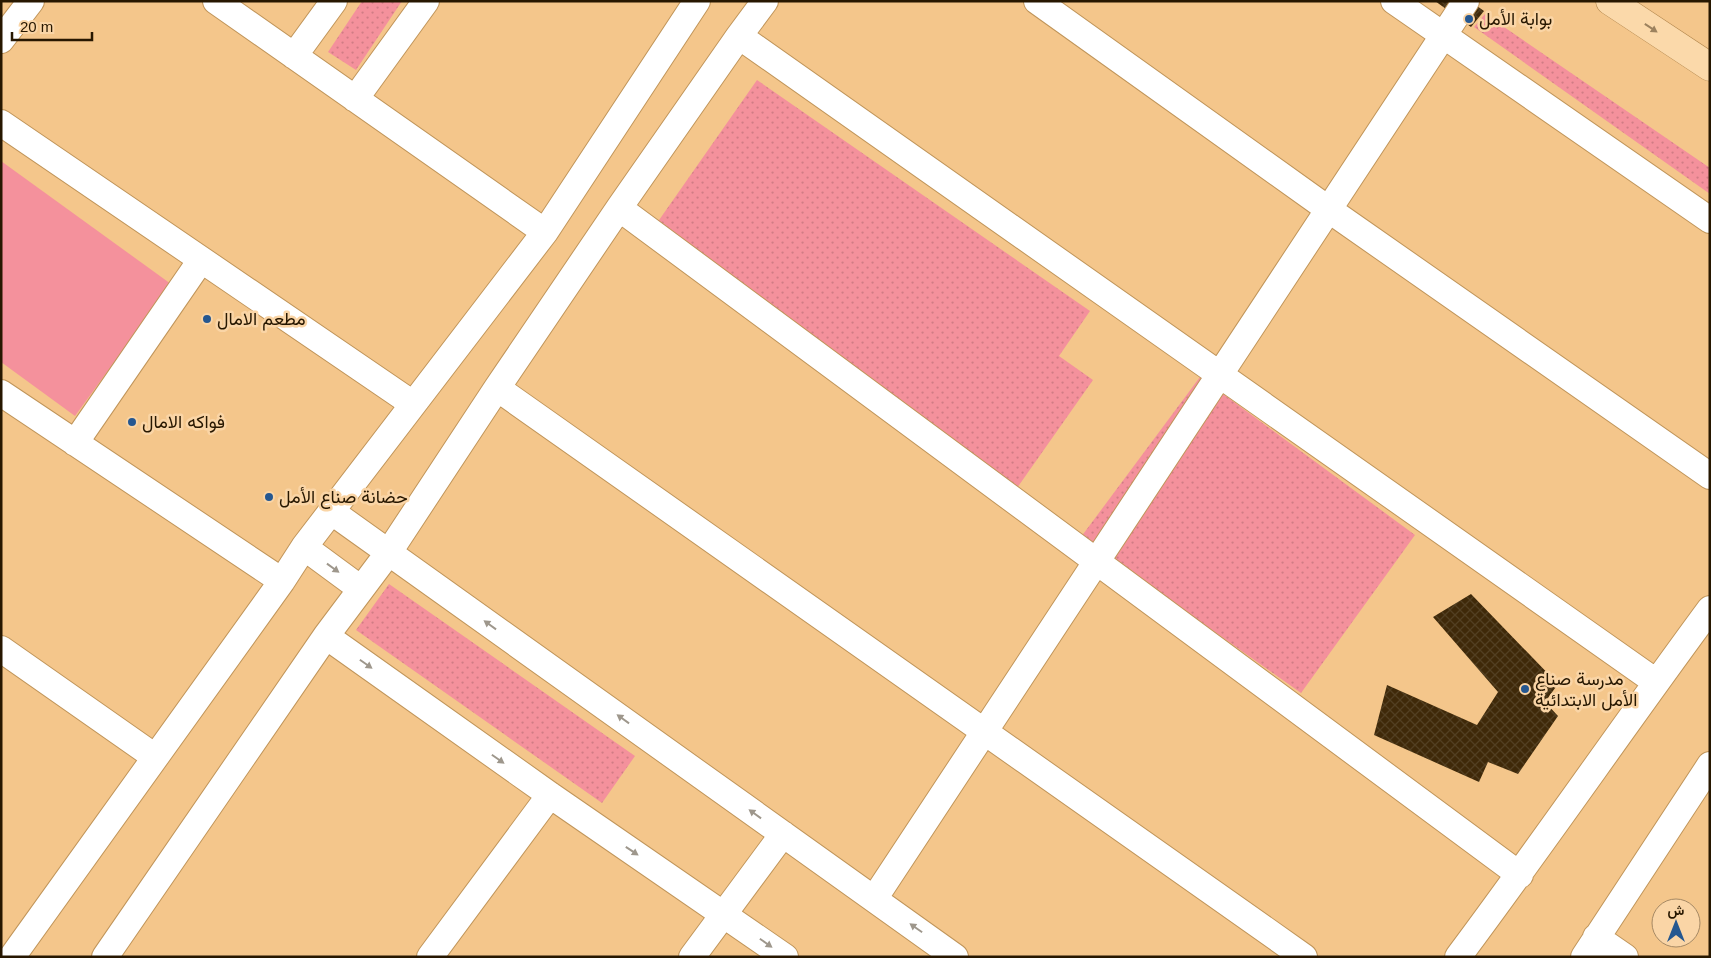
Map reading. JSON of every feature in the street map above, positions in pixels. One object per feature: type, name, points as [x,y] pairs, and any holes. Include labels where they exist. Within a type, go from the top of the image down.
[{"type":"main road","points":[[1610,1],[1710,67]]},
{"type":"street","points":[[1,40],[31,1]]},
{"type":"street","points":[[216,1],[545,232]]},
{"type":"street","points":[[294,56],[334,1]]},
{"type":"street","points":[[355,99],[426,1]]},
{"type":"street","points":[[12,957],[304,548],[545,232],[697,1]]},
{"type":"street","points":[[105,957],[326,636],[389,552],[619,208],[764,1]]},
{"type":"street","points":[[1037,1],[1328,209],[1710,476]]},
{"type":"street","points":[[1394,1],[1710,220]]},
{"type":"street","points":[[874,899],[1466,1]]},
{"type":"street","points":[[738,36],[1656,682]]},
{"type":"street","points":[[1,123],[412,404]]},
{"type":"street","points":[[619,208],[1520,875]]},
{"type":"street","points":[[75,443],[201,260]]},
{"type":"street","points":[[497,388],[1304,957]]},
{"type":"street","points":[[1,393],[282,581]]},
{"type":"street","points":[[332,512],[955,957]]},
{"type":"street","points":[[304,548],[361,589]]},
{"type":"street","points":[[1458,957],[1520,875],[1656,682],[1710,609]]},
{"type":"street","points":[[326,636],[550,796],[785,957]]},
{"type":"street","points":[[1,649],[155,757]]},
{"type":"street","points":[[1625,957],[1590,947],[1710,765]]},
{"type":"street","points":[[430,957],[550,796]]},
{"type":"street","points":[[692,957],[783,834]]},
{"type":"shaded area","points":[[362,1],[402,1],[356,70],[328,52]]},
{"type":"shaded area","points":[[1485,14],[1710,168],[1710,194],[1474,27]]},
{"type":"shaded area","points":[[757,80],[1090,311],[1059,356],[1093,380],[1017,488],[650,233]]},
{"type":"shaded area","points":[[1,161],[171,284],[75,416],[1,362]]},
{"type":"shaded area","points":[[1200,377],[1415,535],[1301,693],[1081,537]]},
{"type":"shaded area","points":[[389,584],[635,756],[602,803],[356,630]]},
{"type":"building","name":"بوابة الأمل","points":[[1435,1],[1470,1],[1484,11],[1471,27]]},
{"type":"building","name":"مدرسة صناع الأمل الابتدائية","points":[[1471,594],[1558,684],[1545,702],[1558,716],[1518,774],[1488,762],[1479,782],[1374,735],[1387,685],[1477,725],[1498,692],[1433,617]]},
{"type":"place","name":"بوابة الأمل","points":[[1469,19]]},
{"type":"place","name":"مطعم الامال","points":[[207,319]]},
{"type":"place","name":"فواكه الامال","points":[[132,422]]},
{"type":"place","name":"حضانة صناع الأمل","points":[[269,497]]},
{"type":"place","name":"مدرسة صناع الأمل الابتدائية","points":[[1525,689]]}]
